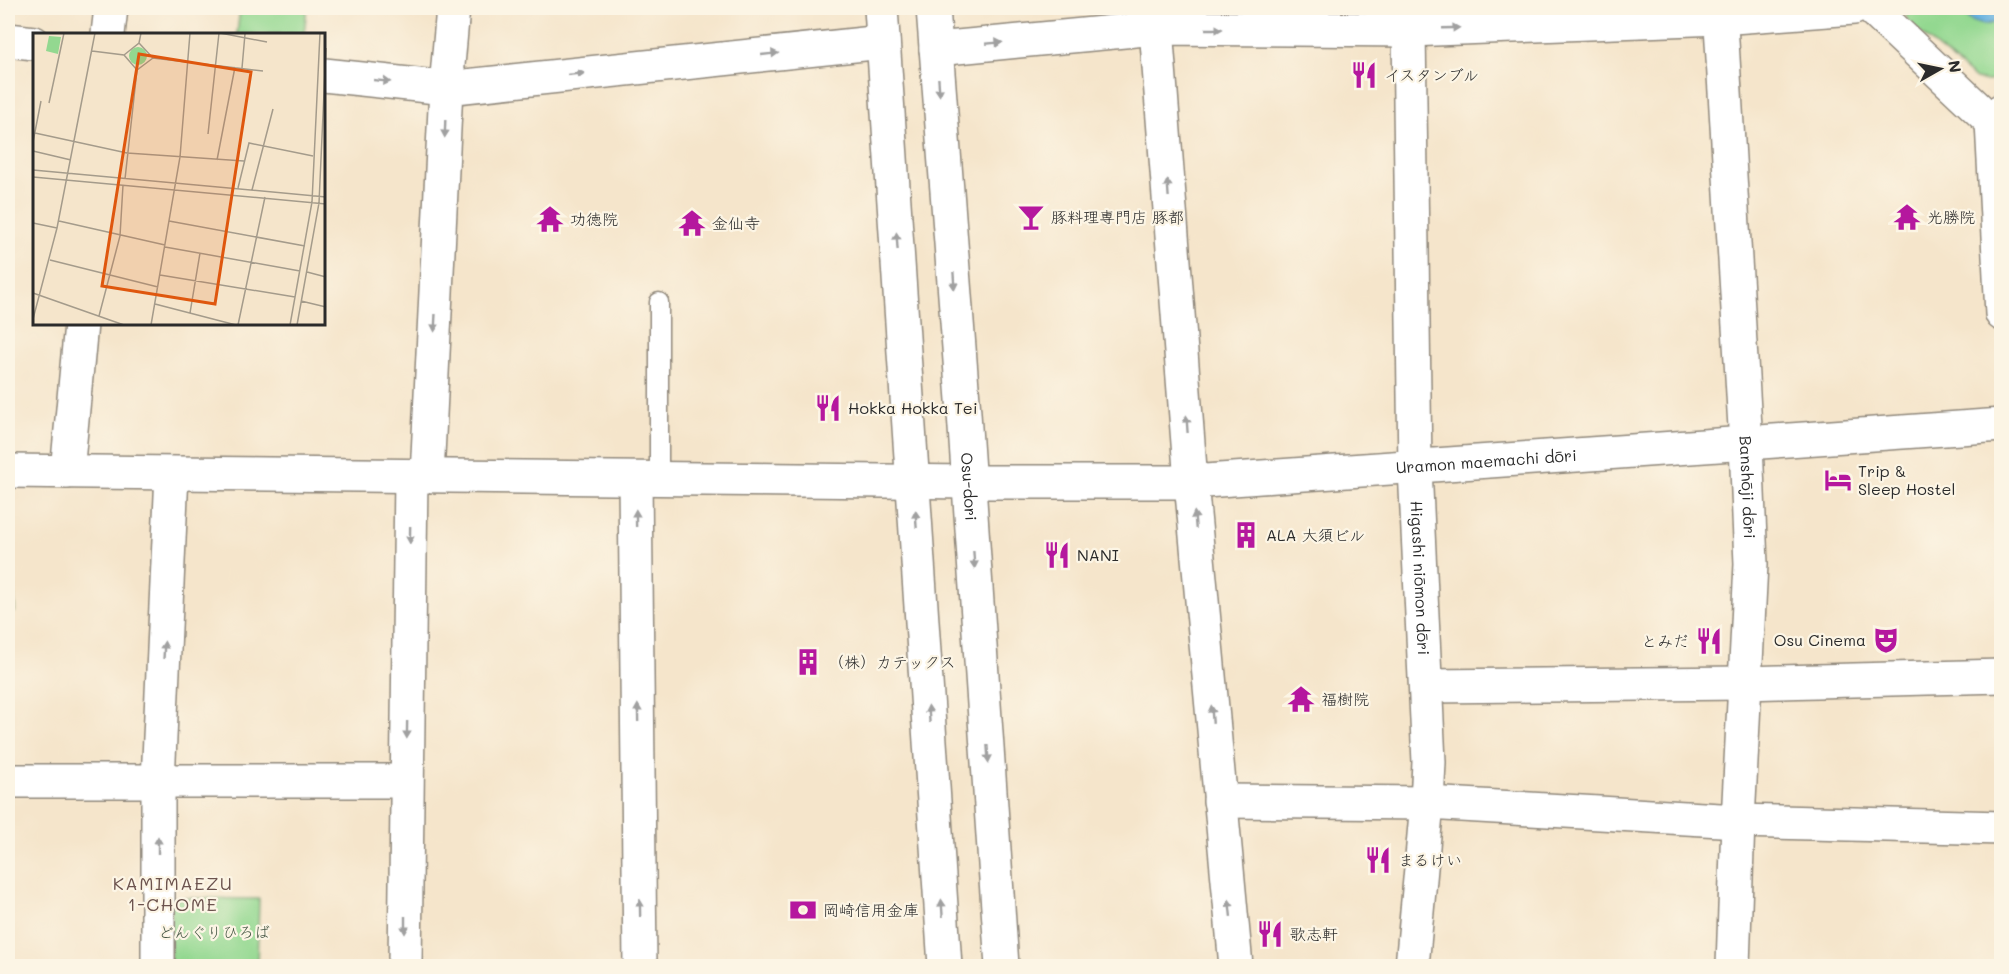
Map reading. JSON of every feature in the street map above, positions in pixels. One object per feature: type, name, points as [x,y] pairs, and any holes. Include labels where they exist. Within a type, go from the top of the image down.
[{"type":"street","points":[[108,33],[111,8]]},
{"type":"street","points":[[405,966],[406,781],[419,476],[453,8]]},
{"type":"street","points":[[881,8],[945,966]]},
{"type":"street","name":"Osu-dori","points":[[933,8],[969,482],[1002,966]]},
{"type":"street","points":[[936,49],[1157,18],[1409,19],[1854,8]]},
{"type":"street","points":[[1871,8],[1997,116],[2001,314]]},
{"type":"street","name":"Banshōji dōri","points":[[1720,13],[1751,564],[1733,966]]},
{"type":"street","points":[[1157,18],[1191,482],[1236,966]]},
{"type":"street","name":"Higashi niōmon dōri","points":[[1409,19],[1415,468],[1429,762],[1412,966]]},
{"type":"street","points":[[8,40],[33,43]]},
{"type":"street","points":[[326,75],[446,88],[883,42]]},
{"type":"street","points":[[67,472],[81,326]]},
{"type":"street","name":"Uramon maemachi dōri","points":[[8,471],[913,482],[1191,482],[2001,425]]},
{"type":"street","points":[[158,966],[158,781],[172,474]]},
{"type":"street","points":[[640,966],[647,479]]},
{"type":"street","points":[[1427,686],[1745,683],[2001,676]]},
{"type":"street","points":[[8,781],[406,781]]},
{"type":"street","points":[[1220,801],[1427,803],[1738,821],[2001,828]]},
{"type":"lane","points":[[647,479],[659,302]]},
{"type":"green space","points":[[240,8],[307,8],[304,33],[237,33]]},
{"type":"green space","points":[[1904,8],[2001,8],[2001,80],[1976,79],[1914,28],[1907,19]]},
{"type":"green space","points":[[9,506],[15,612],[8,611]]},
{"type":"green space","name":"どんぐりひろば","points":[[171,898],[259,899],[257,966],[170,966]]},
{"type":"water","points":[[1960,8],[2001,8],[2001,18],[1990,24],[1978,24],[1963,14]]},
{"type":"place","name":"イスタンブル","points":[[1364,75]]},
{"type":"place","name":"豚料理専門店 豚都","points":[[1031,217]]},
{"type":"place","name":"光勝院","points":[[1907,217]]},
{"type":"place","name":"功徳院","points":[[550,219]]},
{"type":"place","name":"金仙寺","points":[[692,223]]},
{"type":"place","name":"Hokka Hokka Tei","points":[[828,408]]},
{"type":"place","name":"Trip & Sleep Hostel","points":[[1838,480]]},
{"type":"place","name":"ALA 大須ビル","points":[[1246,535]]},
{"type":"place","name":"NANI","points":[[1057,555]]},
{"type":"place","name":"Osu Cinema","points":[[1886,640]]},
{"type":"place","name":"とみだ","points":[[1709,641]]},
{"type":"place","name":"（株）カテックス","points":[[808,662]]},
{"type":"place","name":"福樹院","points":[[1301,699]]},
{"type":"place","name":"まるけい","points":[[1378,860]]},
{"type":"place","name":"岡崎信用金庫","points":[[803,910]]},
{"type":"place","name":"歌志軒","points":[[1270,934]]},
{"type":"district","name":"KAMIMAEZU 1-CHOME","points":[[173,894]]}]
